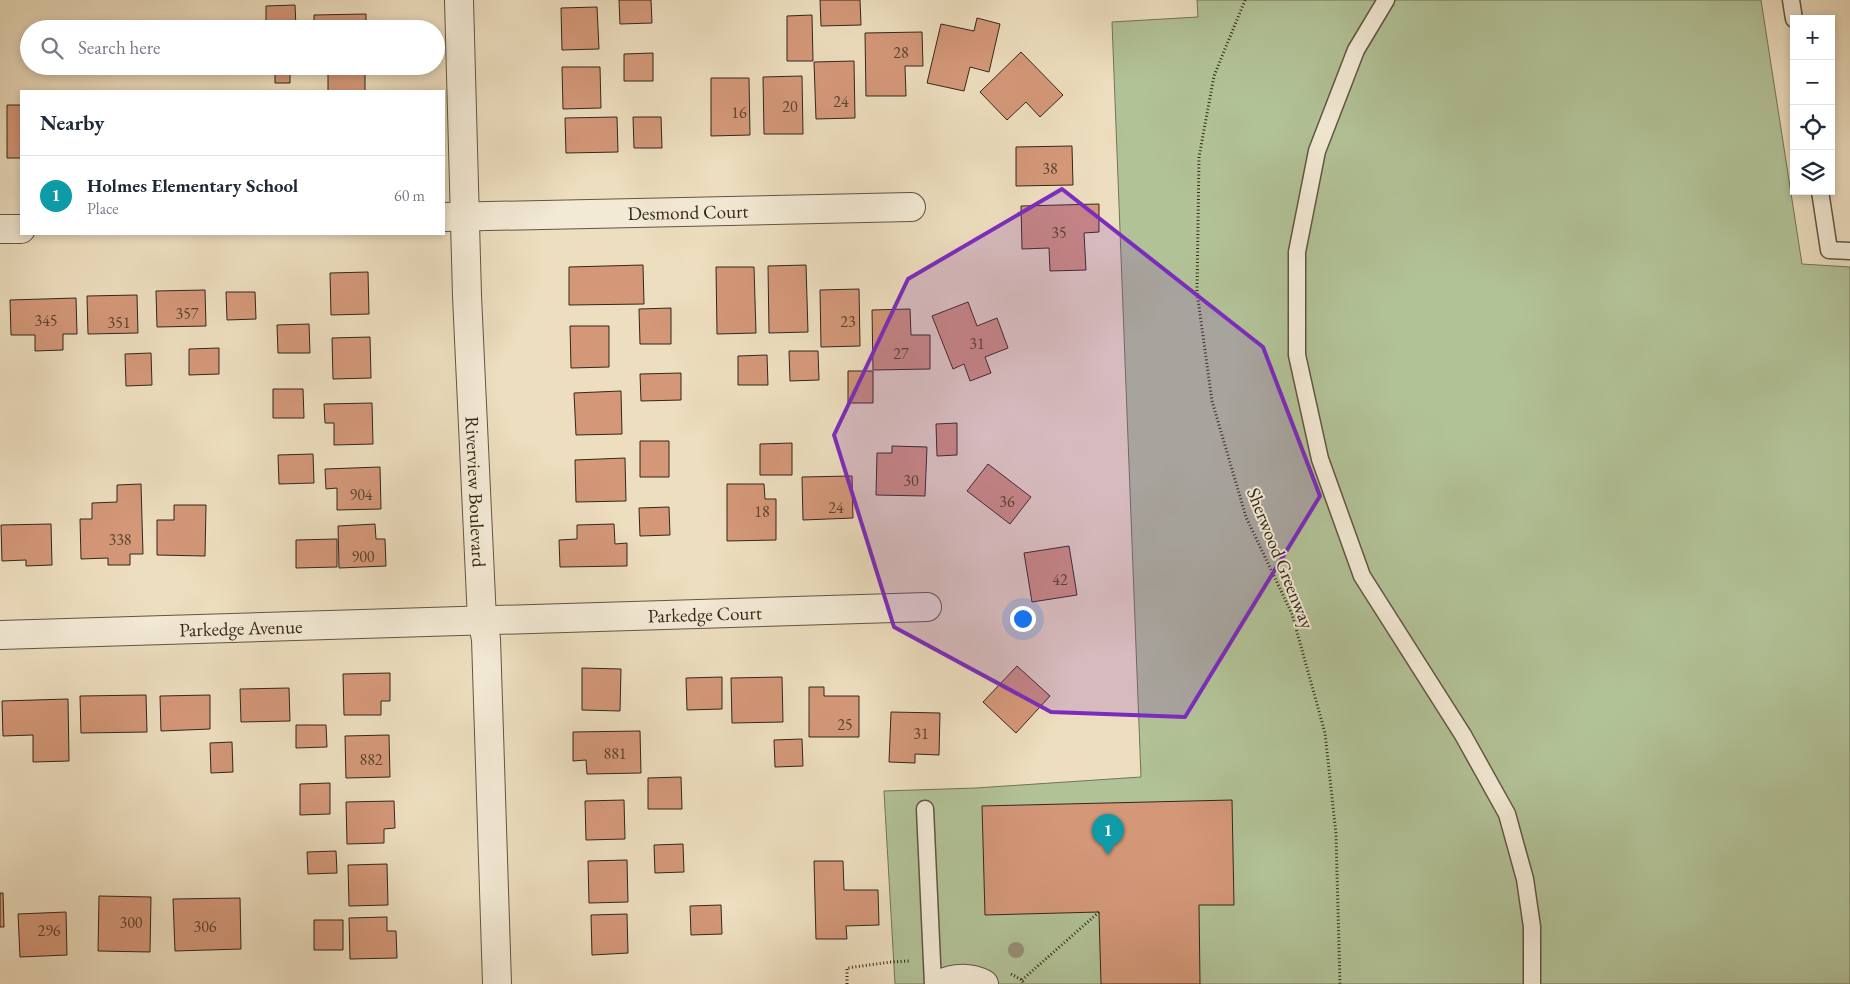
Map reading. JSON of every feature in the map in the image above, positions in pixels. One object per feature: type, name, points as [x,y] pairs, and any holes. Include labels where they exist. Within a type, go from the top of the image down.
[{"type":"street","name":"Riverview Boulevard","points":[[459,0],[455,217],[467,296],[482,620],[486,640],[497,984]]},
{"type":"street","name":"Desmond Court","points":[[455,217],[911,207]]},
{"type":"street","points":[[0,229],[20,229]]},
{"type":"street","name":"Parkedge Court","points":[[482,620],[928,607]]},
{"type":"street","name":"Parkedge Avenue","points":[[0,635],[482,620]]},
{"type":"street","points":[[941,984],[948,980],[964,979],[984,984]]},
{"type":"lane","points":[[1386,0],[1356,50],[1317,151],[1297,252],[1297,355],[1320,459],[1362,576],[1463,735],[1507,814],[1525,879],[1528,898],[1532,927],[1532,984]]},
{"type":"lane","points":[[1791,0],[1793,15]]},
{"type":"lane","points":[[1821,195],[1829,250],[1850,251]]},
{"type":"lane","points":[[925,809],[933,984]]},
{"type":"path","name":"Sherwood Greenway","points":[[1245,0],[1214,76],[1198,157],[1198,292],[1212,402],[1246,517],[1292,614],[1326,733],[1336,834],[1340,984]]},
{"type":"path","points":[[1022,980],[1099,912]]},
{"type":"highlighted area","points":[[1062,189],[1263,347],[1320,496],[1185,717],[1051,712],[894,627],[834,435],[908,279]]},
{"type":"green space","points":[[1197,0],[1761,0],[1802,264],[1850,267],[1850,984],[895,984],[884,791],[976,788],[1141,777],[1112,22],[1198,17]]},
{"type":"building","points":[[619,0],[651,0],[652,23],[620,24]]},
{"type":"building","points":[[820,0],[860,0],[861,25],[821,26]]},
{"type":"building","points":[[295,5],[296,20],[266,20],[266,6]]},
{"type":"building","points":[[597,7],[599,49],[562,50],[561,8]]},
{"type":"building","points":[[366,14],[366,20],[314,20],[314,15]]},
{"type":"building","points":[[812,15],[813,61],[787,61],[787,16]]},
{"type":"building","points":[[977,18],[1000,24],[989,72],[970,67],[964,91],[927,83],[941,24],[974,31]]},
{"type":"building","points":[[922,32],[923,66],[905,66],[906,96],[866,96],[865,33]]},
{"type":"building","points":[[1021,52],[1063,95],[1040,117],[1026,102],[1007,120],[980,92]]},
{"type":"building","points":[[653,53],[653,81],[624,81],[624,54]]},
{"type":"building","points":[[854,61],[855,118],[816,119],[814,62]]},
{"type":"building","points":[[562,67],[600,67],[601,108],[563,109]]},
{"type":"building","points":[[275,75],[290,75],[290,83],[275,83]]},
{"type":"building","points":[[328,75],[365,75],[365,90],[328,90]]},
{"type":"building","points":[[802,76],[803,134],[764,134],[763,77]]},
{"type":"building","points":[[711,78],[749,78],[750,135],[711,136]]},
{"type":"building","points":[[7,105],[20,105],[20,158],[7,158]]},
{"type":"building","points":[[617,117],[618,152],[566,153],[565,118]]},
{"type":"building","points":[[633,117],[661,117],[662,148],[634,148]]},
{"type":"building","points":[[1072,146],[1073,185],[1016,186],[1016,147]]},
{"type":"building","points":[[1099,204],[1099,232],[1084,233],[1086,270],[1050,271],[1049,248],[1022,249],[1021,206]]},
{"type":"building","points":[[643,265],[644,304],[569,305],[569,267]]},
{"type":"building","points":[[806,265],[808,332],[769,333],[768,266]]},
{"type":"building","points":[[716,267],[754,267],[756,333],[717,334]]},
{"type":"building","points":[[368,272],[369,314],[331,315],[330,273]]},
{"type":"building","points":[[859,289],[860,346],[821,347],[820,290]]},
{"type":"building","points":[[205,290],[206,326],[157,327],[156,291]]},
{"type":"building","points":[[226,292],[255,292],[256,319],[227,320]]},
{"type":"building","points":[[137,295],[138,333],[88,334],[87,296]]},
{"type":"building","points":[[76,298],[77,334],[63,334],[63,350],[35,351],[35,335],[11,335],[10,300]]},
{"type":"building","points":[[968,302],[977,326],[997,318],[1008,348],[985,357],[991,373],[970,381],[964,364],[953,369],[932,316]]},
{"type":"building","points":[[671,308],[671,344],[640,344],[639,309]]},
{"type":"building","points":[[910,309],[911,335],[930,335],[930,369],[873,370],[872,310]]},
{"type":"building","points":[[309,324],[310,353],[278,353],[277,325]]},
{"type":"building","points":[[570,326],[609,326],[609,367],[571,368]]},
{"type":"building","points":[[370,337],[371,378],[333,379],[332,338]]},
{"type":"building","points":[[219,348],[219,374],[189,375],[189,349]]},
{"type":"building","points":[[789,351],[818,351],[819,380],[790,381]]},
{"type":"building","points":[[151,353],[152,385],[126,386],[125,354]]},
{"type":"building","points":[[767,355],[768,385],[738,385],[738,356]]},
{"type":"building","points":[[848,371],[873,371],[873,403],[848,403]]},
{"type":"building","points":[[681,373],[681,400],[641,401],[640,374]]},
{"type":"building","points":[[273,389],[303,389],[304,418],[273,418]]},
{"type":"building","points":[[621,391],[622,434],[576,435],[574,393]]},
{"type":"building","points":[[372,403],[373,444],[334,445],[334,423],[325,423],[324,404]]},
{"type":"building","points":[[957,423],[957,455],[937,456],[936,424]]},
{"type":"building","points":[[640,441],[669,441],[669,477],[640,477]]},
{"type":"building","points":[[792,443],[792,475],[760,475],[760,444]]},
{"type":"building","points":[[892,446],[927,447],[925,496],[876,495],[877,453],[892,453]]},
{"type":"building","points":[[313,454],[314,483],[279,484],[278,455]]},
{"type":"building","points":[[625,458],[626,501],[576,502],[575,460]]},
{"type":"building","points":[[988,464],[1031,497],[1010,524],[967,491]]},
{"type":"building","points":[[380,467],[381,509],[337,510],[337,488],[326,489],[325,469]]},
{"type":"building","points":[[852,476],[853,518],[803,520],[802,477]]},
{"type":"building","points":[[141,484],[143,554],[130,554],[130,565],[108,565],[108,558],[81,559],[80,519],[92,519],[92,503],[117,502],[117,485]]},
{"type":"building","points":[[727,484],[764,484],[765,499],[776,499],[776,540],[727,541]]},
{"type":"building","points":[[174,505],[206,505],[205,556],[157,555],[157,520],[174,520]]},
{"type":"building","points":[[669,507],[670,535],[640,536],[639,508]]},
{"type":"building","points":[[51,524],[52,565],[26,566],[26,560],[2,561],[1,525]]},
{"type":"building","points":[[375,524],[376,539],[385,539],[386,566],[339,568],[338,526]]},
{"type":"building","points":[[614,524],[615,544],[627,543],[627,566],[560,567],[559,540],[577,539],[577,525]]},
{"type":"building","points":[[337,539],[337,567],[296,568],[296,540]]},
{"type":"building","points":[[1069,546],[1077,595],[1032,602],[1024,553]]},
{"type":"building","points":[[1017,666],[1050,696],[1016,733],[983,702]]},
{"type":"building","points":[[582,668],[621,669],[620,711],[582,710]]},
{"type":"building","points":[[390,673],[390,701],[381,701],[381,715],[344,715],[343,674]]},
{"type":"building","points":[[722,677],[722,709],[687,710],[686,678]]},
{"type":"building","points":[[782,677],[783,722],[732,723],[731,678]]},
{"type":"building","points":[[809,687],[824,687],[824,696],[859,696],[859,737],[809,737]]},
{"type":"building","points":[[289,688],[290,721],[241,722],[240,689]]},
{"type":"building","points":[[146,695],[147,732],[81,733],[80,696]]},
{"type":"building","points":[[210,695],[210,729],[161,731],[160,696]]},
{"type":"building","points":[[68,699],[69,761],[33,762],[33,735],[3,736],[2,701]]},
{"type":"building","points":[[891,712],[940,713],[939,755],[915,754],[915,763],[889,762]]},
{"type":"building","points":[[296,725],[326,725],[327,747],[296,748]]},
{"type":"building","points":[[640,731],[641,773],[587,774],[586,760],[573,761],[573,732]]},
{"type":"building","points":[[389,735],[390,777],[346,778],[345,736]]},
{"type":"building","points":[[802,739],[803,766],[775,767],[774,740]]},
{"type":"building","points":[[232,742],[233,772],[211,773],[210,743]]},
{"type":"building","points":[[681,777],[682,809],[648,809],[648,778]]},
{"type":"building","points":[[330,783],[330,814],[300,815],[300,784]]},
{"type":"building","points":[[624,800],[625,839],[586,840],[585,801]]},
{"type":"building","points":[[1232,800],[1234,905],[1199,905],[1200,984],[1101,984],[1099,912],[985,915],[982,806]]},
{"type":"building","points":[[394,801],[395,828],[384,829],[384,843],[347,844],[346,802]]},
{"type":"building","points":[[683,844],[684,872],[655,873],[654,845]]},
{"type":"building","points":[[336,851],[337,873],[308,874],[307,852]]},
{"type":"building","points":[[627,860],[628,902],[589,903],[588,861]]},
{"type":"building","points":[[814,861],[843,861],[844,890],[878,890],[879,925],[846,926],[847,939],[816,939]]},
{"type":"building","points":[[387,864],[388,905],[349,906],[348,865]]},
{"type":"building","points":[[0,893],[3,893],[4,927],[0,927]]},
{"type":"building","points":[[99,896],[151,897],[150,952],[98,951]]},
{"type":"building","points":[[240,898],[241,949],[175,951],[173,899]]},
{"type":"building","points":[[721,905],[722,934],[691,935],[690,906]]},
{"type":"building","points":[[66,912],[67,955],[20,957],[18,914]]},
{"type":"building","points":[[627,914],[628,953],[592,955],[591,915]]},
{"type":"building","points":[[387,917],[387,931],[396,931],[397,958],[350,959],[349,918]]},
{"type":"building","points":[[314,920],[343,920],[343,950],[314,950]]},
{"type":"place","name":"Holmes Elementary School","points":[[1108,855]]}]
